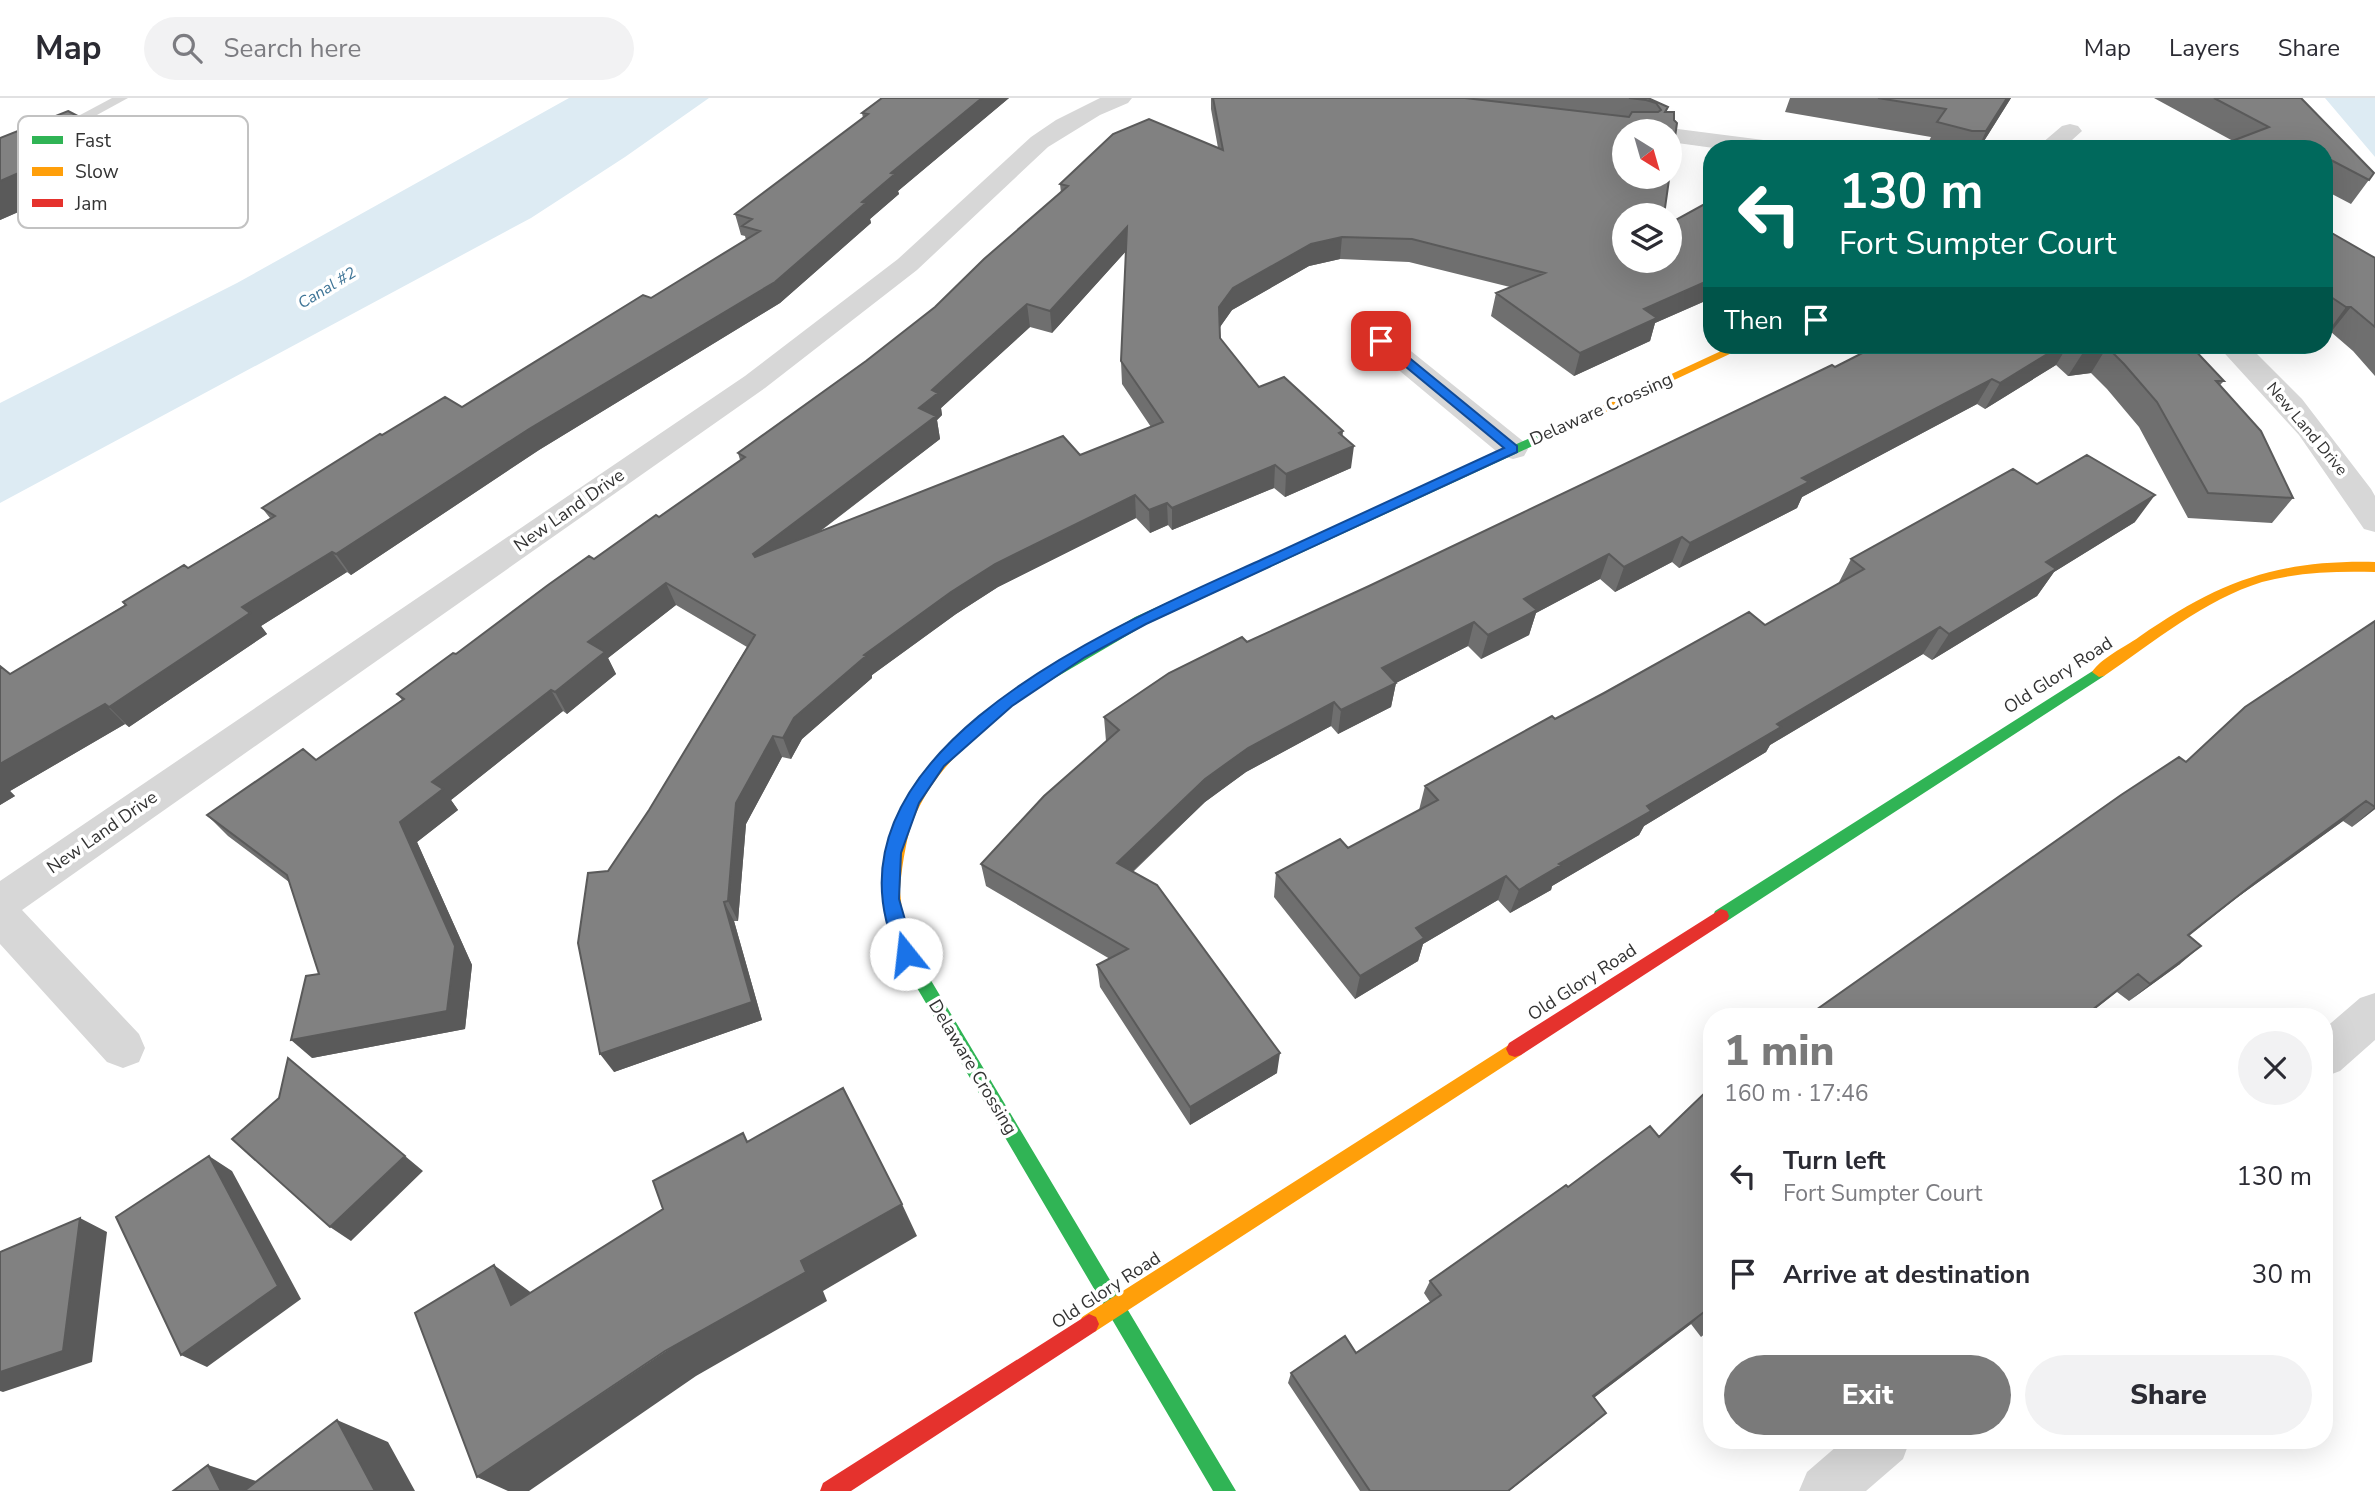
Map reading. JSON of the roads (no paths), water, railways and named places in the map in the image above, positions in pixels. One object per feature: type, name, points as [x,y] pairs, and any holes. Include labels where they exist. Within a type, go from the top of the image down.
[{"type":"street","name":"New Land Drive","points":[[0,903],[755,382],[850,312],[929,246],[1010,167],[1046,137],[1085,111],[1120,98]]},
{"type":"street","points":[[2058,140],[2070,131]]},
{"type":"street","points":[[1682,137],[1709,140]]},
{"type":"street","points":[[1381,341],[1513,449]]},
{"type":"street","name":"Delaware Crossing","points":[[1225,1491],[906,954],[891,899],[892,853],[912,800],[939,762],[1007,702],[1080,653],[1140,621],[1723,354]]},
{"type":"street","name":"New Land Drive","points":[[2240,354],[2302,417],[2343,470],[2375,521]]},
{"type":"street","name":"Old Glory Road","points":[[831,1491],[2157,634],[2200,603],[2223,590],[2268,575],[2310,568],[2375,567]]},
{"type":"street","points":[[0,915],[123,1048]]},
{"type":"street","points":[[2333,1049],[2375,1012]]},
{"type":"street","points":[[1826,1491],[1874,1449]]},
{"type":"lane","points":[[86,116],[122,98]]},
{"type":"water","name":"Canal #2","points":[[569,98],[709,98],[531,218],[0,503],[0,403],[237,283]]},
{"type":"water","points":[[2325,98],[2375,98],[2375,157]]}]
